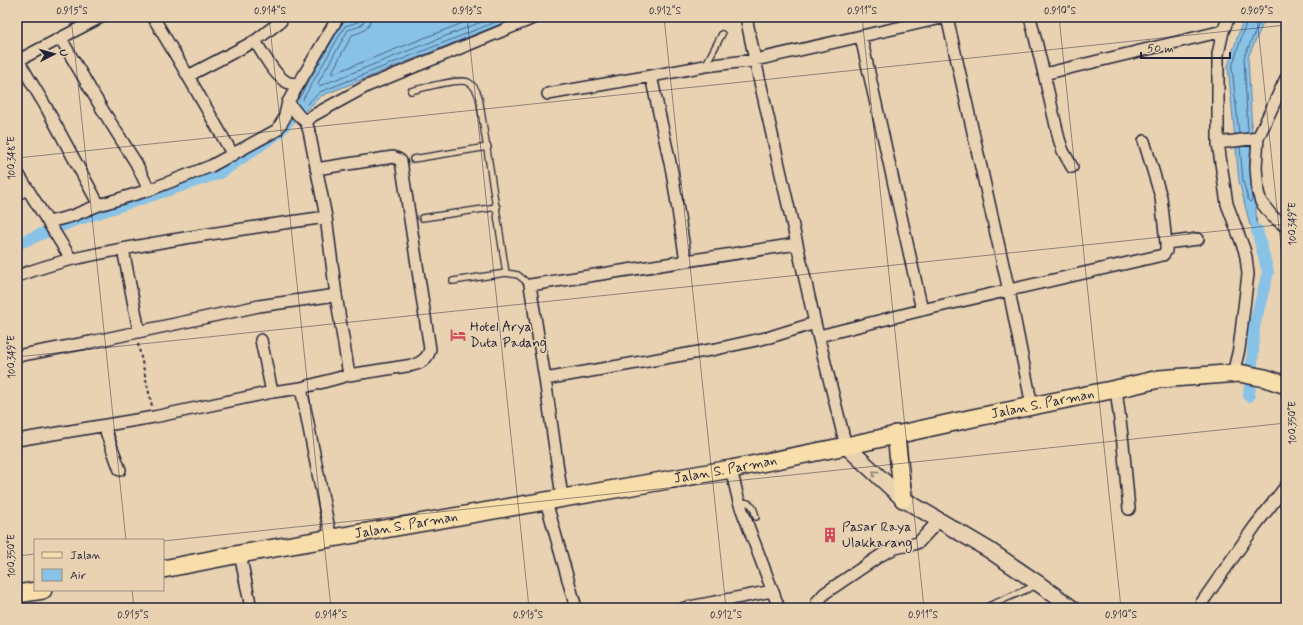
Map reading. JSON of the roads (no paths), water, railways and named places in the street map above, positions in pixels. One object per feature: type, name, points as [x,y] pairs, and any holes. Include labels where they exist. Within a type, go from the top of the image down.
[{"type":"main road","name":"Jalan S. Parman","points":[[164,569],[240,554],[731,469],[1159,379],[1236,374],[1265,378],[1286,385]]},
{"type":"main road","points":[[896,434],[903,499]]},
{"type":"main road","points":[[846,446],[903,499],[989,550],[1072,608]]},
{"type":"main road","points":[[17,594],[36,591]]},
{"type":"street","points":[[152,17],[188,76],[232,155]]},
{"type":"street","points":[[188,76],[255,41],[281,21],[278,17]]},
{"type":"street","points":[[50,224],[99,205],[148,190],[211,166],[276,130],[284,119],[289,103],[299,83],[337,19],[340,17]]},
{"type":"street","points":[[303,119],[312,116],[366,86],[536,17]]},
{"type":"street","points":[[746,17],[818,336],[846,446]]},
{"type":"street","points":[[548,94],[705,66],[755,60],[861,37],[943,17],[1009,290],[1032,406]]},
{"type":"street","points":[[1030,17],[1059,139],[1063,151],[1072,167]]},
{"type":"street","points":[[1229,17],[1219,48],[1218,62],[1221,143],[1227,204],[1244,249],[1248,274],[1236,374]]},
{"type":"street","points":[[98,18],[17,61],[46,107],[99,205]]},
{"type":"street","points":[[1044,74],[1224,31]]},
{"type":"street","points":[[861,37],[922,310]]},
{"type":"street","points":[[61,39],[136,163],[148,190]]},
{"type":"street","points":[[255,41],[270,64],[282,78],[290,83],[299,83]]},
{"type":"street","points":[[651,76],[672,172],[686,261]]},
{"type":"street","points":[[1286,78],[1256,138],[1256,167],[1258,192],[1261,202],[1272,216],[1286,227]]},
{"type":"street","points":[[289,103],[303,119],[316,169],[326,217],[336,296],[350,375]]},
{"type":"street","points":[[1221,143],[1256,138]]},
{"type":"street","points":[[818,336],[922,310],[1161,256],[1165,253],[1166,243],[1161,197],[1144,141]]},
{"type":"street","points":[[17,440],[154,417],[272,392],[302,388],[350,375],[418,364],[422,362],[429,354],[430,349],[401,163],[398,159],[393,157],[316,169]]},
{"type":"street","points":[[17,172],[71,260]]},
{"type":"street","points":[[17,194],[28,189]]},
{"type":"street","points":[[17,276],[71,260],[123,250],[231,230],[326,217]]},
{"type":"street","points":[[1166,243],[1198,239]]},
{"type":"street","points":[[576,608],[554,499],[545,379],[530,285],[797,244]]},
{"type":"street","points":[[123,250],[137,332]]},
{"type":"street","points":[[17,356],[91,342],[259,306],[336,296]]},
{"type":"street","points":[[545,379],[716,349],[770,337],[815,323]]},
{"type":"street","points":[[261,340],[272,392]]},
{"type":"street","points":[[302,388],[331,539]]},
{"type":"street","points":[[1116,389],[1129,509]]},
{"type":"street","points":[[104,426],[120,470]]},
{"type":"street","points":[[731,469],[739,502],[779,608]]},
{"type":"street","points":[[1198,608],[1255,526],[1286,486]]},
{"type":"street","points":[[817,602],[825,593],[881,555],[894,548],[919,542],[939,520]]},
{"type":"street","points":[[240,554],[251,608]]},
{"type":"street","points":[[684,608],[772,591]]},
{"type":"lane","points":[[705,66],[722,34]]},
{"type":"lane","points":[[411,91],[456,82],[467,82],[474,87],[480,97],[506,273]]},
{"type":"lane","points":[[413,158],[488,148]]},
{"type":"lane","points":[[422,218],[497,207]]},
{"type":"lane","points":[[453,281],[506,273],[518,275],[530,285]]},
{"type":"lane","points":[[739,502],[748,502],[751,504],[756,517]]},
{"type":"lane","points":[[984,608],[1039,584]]},
{"type":"water","points":[[365,17],[518,17],[321,96],[305,111],[298,100],[343,22]]},
{"type":"water","points":[[1244,17],[1266,17],[1248,57],[1257,230],[1250,225],[1239,181],[1228,66]]},
{"type":"waterway","points":[[17,244],[73,221],[220,173],[278,133],[301,106]]},
{"type":"waterway","points":[[1249,396],[1254,327],[1268,272],[1257,230]]},
{"type":"place","name":"Hotel Arya Duta Padang","points":[[458,335]]},
{"type":"place","name":"Pasar Raya Ulakkarang","points":[[830,535]]}]
